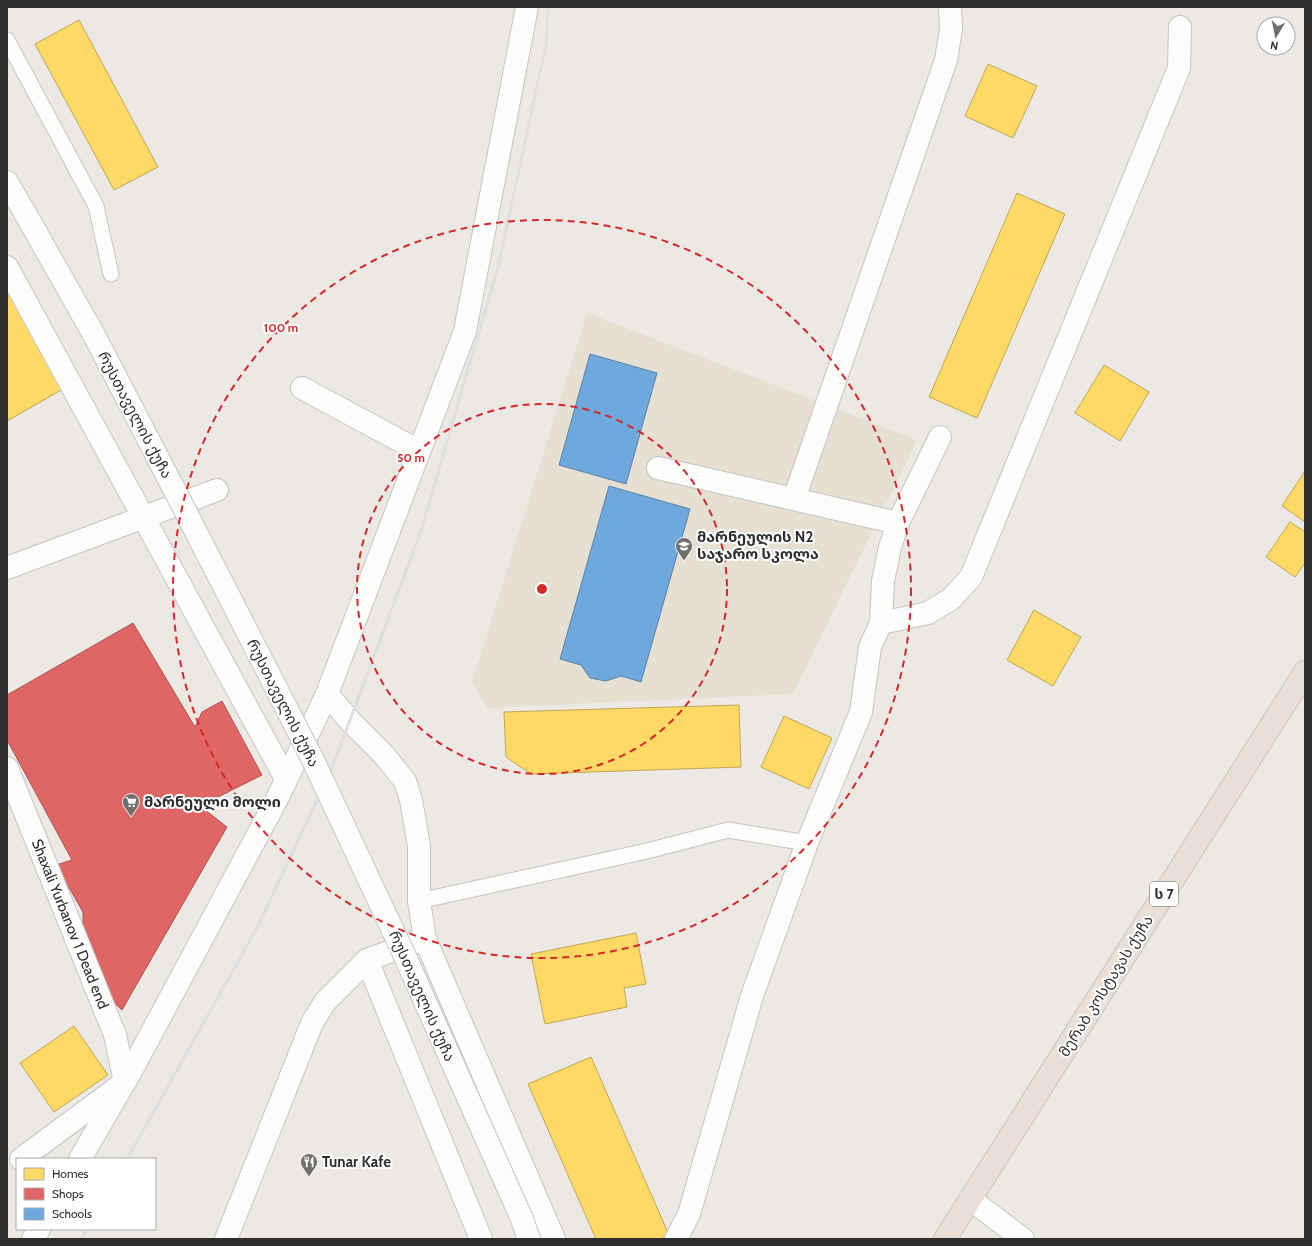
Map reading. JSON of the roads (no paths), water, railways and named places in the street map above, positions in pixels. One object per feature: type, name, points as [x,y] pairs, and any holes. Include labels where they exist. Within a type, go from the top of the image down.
[{"type":"highway","name":"მერაბ კოსტავას ქუჩა","points":[[945,1239],[1305,672]]},
{"type":"street","points":[[81,1158],[124,1082],[278,797],[327,694],[465,331],[527,7]]},
{"type":"street","points":[[794,499],[946,60],[952,29],[950,7]]},
{"type":"street","points":[[881,623],[928,613],[951,599],[971,577],[1179,68],[1180,26]]},
{"type":"street","name":"რუსთაველის ქუჩა","points":[[7,182],[94,335],[312,758],[403,952],[522,1219],[529,1239]]},
{"type":"street","points":[[7,267],[286,779]]},
{"type":"street","points":[[302,388],[419,451]]},
{"type":"street","points":[[676,1239],[689,1214],[752,996],[807,843],[861,712],[870,646],[881,623],[883,581],[890,547],[898,523],[940,437]]},
{"type":"street","points":[[658,468],[898,523]]},
{"type":"street","points":[[7,568],[217,490]]},
{"type":"street","points":[[327,694],[350,721],[383,754],[405,781],[412,800],[418,846],[419,901],[425,939],[554,1239]]},
{"type":"street","name":"Shaxali Yurbanov 1 Dead end","points":[[7,768],[115,1035],[124,1082]]},
{"type":"street","points":[[226,1239],[312,1023],[326,1002],[367,960],[425,939]]},
{"type":"street","points":[[367,960],[481,1239]]},
{"type":"street","points":[[22,1158],[124,1082]]},
{"type":"street","points":[[7,1170],[16,1163]]},
{"type":"street","points":[[970,1199],[1023,1239]]},
{"type":"street","points":[[33,1239],[38,1230]]},
{"type":"lane","points":[[7,40],[96,206],[111,274]]},
{"type":"lane","points":[[419,901],[647,851],[728,830],[807,843]]},
{"type":"railway","points":[[128,1158],[258,926],[332,768],[421,531],[498,267],[546,45],[548,7]]},
{"type":"railway","points":[[82,1239],[86,1230]]},
{"type":"place","name":"მარნეულის N2 საჯარო სკოლა","points":[[684,561]]},
{"type":"place","name":"მარნეული მოლი","points":[[131,817]]},
{"type":"place","name":"Tunar Kafe","points":[[309,1177]]}]
